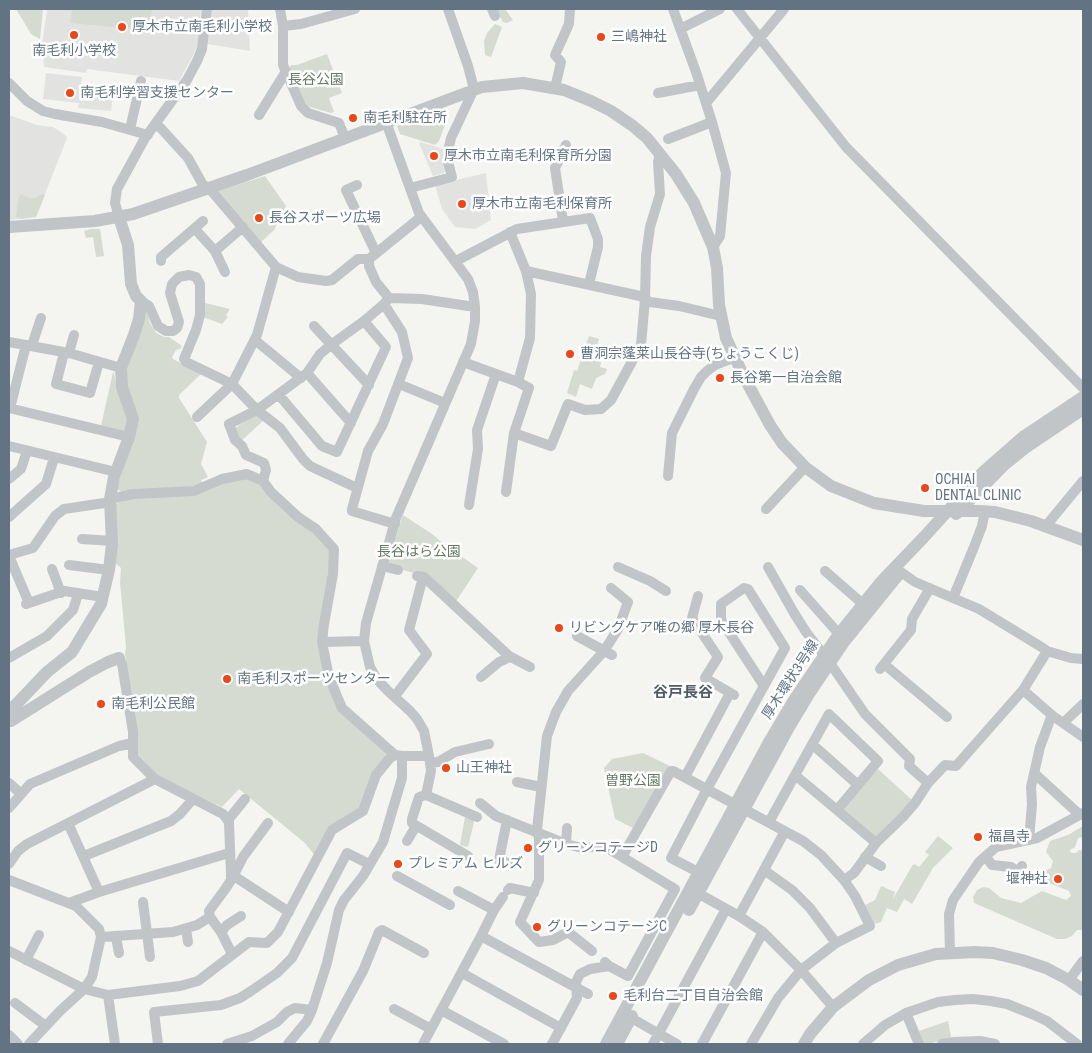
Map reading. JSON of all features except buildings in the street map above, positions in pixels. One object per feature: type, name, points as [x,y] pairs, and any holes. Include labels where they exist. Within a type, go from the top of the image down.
[{"type":"street","points":[[207,9],[200,55],[187,80],[148,135],[118,190],[115,203],[128,245],[131,284],[136,296],[148,306],[158,326],[166,331],[174,331],[179,322],[170,288],[179,277],[189,275],[196,277],[200,284],[200,315],[184,359],[186,362],[232,384],[257,410],[280,428],[310,466],[357,488]]},
{"type":"street","points":[[262,110],[280,77],[283,65],[283,26],[280,9]]},
{"type":"street","points":[[283,26],[301,24],[355,9]]},
{"type":"street","points":[[410,188],[452,177],[448,162],[451,138],[474,90],[468,66],[448,9]]},
{"type":"street","points":[[555,88],[561,62],[555,55],[569,24],[570,9]]},
{"type":"street","points":[[673,9],[706,103],[726,173],[720,236],[712,247]]},
{"type":"street","points":[[680,29],[720,9]]},
{"type":"street","points":[[737,9],[846,147],[1083,388]]},
{"type":"street","points":[[706,103],[784,9]]},
{"type":"street","points":[[280,77],[308,113],[338,123],[345,138]]},
{"type":"street","points":[[130,129],[141,81]]},
{"type":"street","points":[[9,83],[27,101],[43,111],[102,122],[148,135]]},
{"type":"street","points":[[9,227],[60,224],[133,214],[489,86],[523,84],[555,88],[591,101],[611,111],[640,132],[660,153],[694,203],[712,247],[717,268],[721,316],[726,338],[774,431],[791,453],[806,467],[831,486],[874,503],[924,511],[985,511],[1017,517],[1083,540]]},
{"type":"street","points":[[658,93],[700,85]]},
{"type":"street","points":[[386,122],[421,217],[468,279],[473,292],[475,307],[474,332],[471,344],[394,524],[366,623],[364,641],[370,667],[376,678],[417,719],[424,731],[431,771],[426,795]]},
{"type":"street","points":[[668,139],[712,122]]},
{"type":"street","points":[[157,124],[188,158],[203,185],[209,188],[276,267],[298,277],[326,281],[332,280],[358,259],[372,256],[421,217]]},
{"type":"street","points":[[563,221],[555,168],[566,151]]},
{"type":"street","points":[[514,433],[551,446],[568,404],[585,410],[601,409],[611,400],[641,345],[646,256],[650,227],[660,194],[658,162],[660,153]]},
{"type":"street","points":[[357,185],[346,190],[360,214],[372,256],[369,266],[402,332],[408,358],[383,424],[368,451],[352,511],[394,524]]},
{"type":"street","points":[[456,261],[517,228],[590,218],[598,239],[598,247],[589,284]]},
{"type":"street","points":[[161,261],[161,257],[203,221]]},
{"type":"street","points":[[215,251],[243,227]]},
{"type":"street","points":[[195,229],[215,251],[225,272]]},
{"type":"street","points":[[510,232],[526,271],[532,294],[530,338],[518,382]]},
{"type":"street","points":[[197,418],[232,384],[255,340],[276,267]]},
{"type":"street","points":[[526,271],[640,296],[650,302],[680,306],[721,316]]},
{"type":"street","points":[[263,481],[266,470],[264,463],[246,455],[227,425],[257,410],[304,376],[320,354],[387,301],[422,299],[475,307]]},
{"type":"street","points":[[9,712],[47,672],[72,652],[97,614],[103,597],[109,570],[112,541],[111,500],[116,472],[130,437],[133,419],[122,387],[121,368],[139,319],[141,301]]},
{"type":"street","points":[[40,318],[14,375],[10,408],[130,437]]},
{"type":"street","points":[[279,395],[322,446],[337,452],[386,347],[364,321]]},
{"type":"street","points":[[314,326],[369,385]]},
{"type":"street","points":[[74,335],[56,384],[90,393],[99,362]]},
{"type":"street","points":[[255,340],[304,376],[351,423]]},
{"type":"street","points":[[9,342],[67,353],[121,368]]},
{"type":"street","points":[[668,476],[672,433],[694,389],[707,371],[735,357]]},
{"type":"street","points":[[463,362],[518,382],[529,388],[514,433],[508,488]]},
{"type":"street","points":[[472,501],[478,469],[477,430],[496,374]]},
{"type":"street","points":[[399,384],[445,403]]},
{"type":"street","name":"厚木環状3号線","points":[[606,1044],[627,1016],[695,892],[789,709],[827,659],[953,511],[983,472],[1016,443],[1049,418],[1083,397]]},
{"type":"street","name":"厚木環状3号線","points":[[827,659],[839,634],[880,582],[1004,464],[1083,409]]},
{"type":"street","points":[[9,446],[116,472]]},
{"type":"street","points":[[9,479],[21,469],[27,451]]},
{"type":"street","points":[[9,517],[46,484],[54,458]]},
{"type":"street","points":[[766,510],[806,467]]},
{"type":"street","points":[[103,597],[64,591],[28,603],[9,555],[34,548],[55,516],[64,509],[133,494],[194,491],[222,479],[247,474],[263,481],[278,498],[316,529],[334,549],[333,574],[322,642],[329,678],[340,705],[399,756],[402,778],[383,842],[363,876],[344,900],[339,910],[312,1010],[307,1021],[288,1044]]},
{"type":"street","points":[[1045,528],[1083,481]]},
{"type":"street","points":[[953,598],[974,548],[985,511]]},
{"type":"street","points":[[82,539],[112,541]]},
{"type":"street","points":[[69,565],[109,570]]},
{"type":"street","points":[[382,566],[398,570]]},
{"type":"street","points":[[618,567],[650,581],[666,591]]},
{"type":"street","points":[[768,567],[806,632],[865,714],[910,759],[909,766],[928,783]]},
{"type":"street","points":[[52,568],[61,592]]},
{"type":"street","points":[[825,571],[863,604]]},
{"type":"street","points":[[901,572],[915,582],[998,620],[1047,651],[1071,658],[1083,659]]},
{"type":"street","points":[[395,696],[427,654],[408,630],[420,576],[510,657],[530,667]]},
{"type":"street","points":[[592,951],[568,932],[553,940],[539,942],[520,922],[539,880],[537,830],[548,736],[556,712],[568,690],[608,653],[628,602],[611,588]]},
{"type":"street","points":[[700,873],[671,858],[785,648],[748,589],[744,588],[721,604],[721,620],[764,686]]},
{"type":"street","points":[[930,588],[912,619],[914,628],[910,630],[882,666],[921,700],[947,717]]},
{"type":"street","points":[[800,590],[812,599],[839,634]]},
{"type":"street","points":[[9,658],[47,636],[73,610],[78,594]]},
{"type":"street","points":[[685,777],[732,694],[705,678],[718,657],[692,618],[698,596]]},
{"type":"street","points":[[578,636],[608,653]]},
{"type":"street","points":[[322,642],[364,641]]},
{"type":"street","points":[[844,880],[854,873],[876,843],[903,817],[928,783],[945,765],[956,766],[1023,690],[1047,651]]},
{"type":"street","points":[[481,677],[499,662],[510,657]]},
{"type":"street","points":[[9,721],[12,721],[89,672],[119,658],[124,674],[133,732],[133,757],[155,780],[220,811],[228,820],[229,853],[233,875],[290,912]]},
{"type":"street","points":[[1023,690],[1053,716],[1083,737]]},
{"type":"street","points":[[1063,723],[1083,704]]},
{"type":"street","points":[[769,822],[829,714],[878,761],[837,810]]},
{"type":"street","points":[[1030,840],[1031,787],[1040,747],[1053,716]]},
{"type":"street","points":[[9,808],[30,784],[119,746],[133,743]]},
{"type":"street","points":[[9,951],[84,989],[108,995],[180,986],[198,981],[249,942],[267,943],[278,932],[332,830],[362,811],[376,775],[390,758],[399,756],[430,759],[438,762],[455,752],[489,744]]},
{"type":"street","points":[[812,744],[858,785]]},
{"type":"street","points":[[622,857],[671,771],[803,841],[821,855],[844,880],[855,896],[870,926],[836,943],[802,970],[778,998],[752,1044]]},
{"type":"street","points":[[950,953],[949,914],[953,900],[968,877],[986,857],[996,847],[1030,840],[1082,814],[1034,773]]},
{"type":"street","points":[[795,775],[876,843]]},
{"type":"street","points":[[9,864],[18,851],[27,844],[155,780]]},
{"type":"street","points":[[516,782],[541,787]]},
{"type":"street","points":[[9,783],[21,794]]},
{"type":"street","points":[[468,856],[416,826],[412,823],[412,819],[419,797],[426,795],[476,817]]},
{"type":"street","points":[[84,856],[171,821],[193,799]]},
{"type":"street","points":[[228,820],[245,799]]},
{"type":"street","points":[[480,804],[496,816],[566,844],[582,848],[604,846],[675,889],[628,976],[607,964],[580,974],[576,982],[577,998],[552,1044]]},
{"type":"street","name":"厚木環状3号線","points":[[695,892],[700,873],[740,807]]},
{"type":"street","points":[[502,863],[507,820]]},
{"type":"street","points":[[68,823],[99,892]]},
{"type":"street","points":[[232,954],[221,932],[210,917],[209,911],[268,823]]},
{"type":"street","points":[[407,841],[416,826]]},
{"type":"street","points":[[566,844],[567,828]]},
{"type":"street","points":[[739,916],[785,831]]},
{"type":"street","points":[[70,903],[99,892],[229,853]]},
{"type":"street","points":[[158,1044],[154,1012],[221,1005],[251,992],[277,973],[292,958],[347,853],[369,864]]},
{"type":"street","points":[[865,857],[881,866]]},
{"type":"street","points":[[986,857],[992,865],[1011,867],[1018,871]]},
{"type":"street","points":[[764,870],[801,899],[826,927],[836,943]]},
{"type":"street","points":[[397,876],[450,905]]},
{"type":"street","points":[[9,880],[76,906],[99,929],[101,937],[92,977],[84,989],[29,1044]]},
{"type":"street","points":[[423,1044],[462,974],[494,910],[506,893],[510,888],[534,893]]},
{"type":"street","points":[[416,900],[422,890]]},
{"type":"street","points":[[458,891],[494,910]]},
{"type":"street","points":[[695,892],[739,916],[763,932],[802,970],[833,1007]]},
{"type":"street","points":[[146,906],[150,957]]},
{"type":"street","points":[[653,1044],[726,909]]},
{"type":"street","points":[[221,932],[227,925],[241,916]]},
{"type":"street","points":[[101,937],[173,932],[197,925],[210,917]]},
{"type":"street","points":[[186,929],[188,942]]},
{"type":"street","points":[[323,1044],[363,971],[379,932],[382,930],[424,953]]},
{"type":"street","points":[[173,932],[174,943]]},
{"type":"street","points":[[702,1044],[763,932]]},
{"type":"street","points":[[26,960],[39,935]]},
{"type":"street","points":[[481,936],[588,994]]},
{"type":"street","points":[[116,937],[119,953]]},
{"type":"street","points":[[804,1044],[833,1007],[851,992],[888,969],[922,957],[950,953],[993,953],[1046,968],[1083,990]]},
{"type":"street","points":[[1069,980],[1083,961]]},
{"type":"street","points":[[462,974],[561,1028]]},
{"type":"street","points":[[108,995],[114,1044]]},
{"type":"street","points":[[863,1044],[885,1025],[906,1013],[938,1002],[956,1000],[991,1001],[1007,1004],[1047,1021],[1077,1044]]},
{"type":"street","points":[[11,1003],[46,1026]]},
{"type":"street","points":[[227,1044],[252,1036],[277,1022],[287,1012],[295,1008],[312,1010]]},
{"type":"street","points":[[394,1009],[431,1029]]},
{"type":"street","points":[[441,1010],[504,1044]]},
{"type":"street","points":[[906,1013],[919,1044]]},
{"type":"street","points":[[627,1016],[677,1044]]},
{"type":"street","name":"厚木環状3号線","points":[[617,1044],[627,1016]]},
{"type":"street","points":[[9,1035],[18,1044]]},
{"type":"street","points":[[942,1044],[980,1041],[995,1044]]},
{"type":"shaded area","name":"厚木市立南毛利小学校","points":[[47,9],[201,9],[198,46],[179,81],[87,69],[86,73],[44,67],[42,45]]},
{"type":"shaded area","points":[[212,9],[248,9],[250,51],[208,44]]},
{"type":"shaded area","name":"南毛利学習支援センター","points":[[46,73],[82,77],[80,92],[113,95],[111,111],[78,108],[79,103],[43,99]]},
{"type":"shaded area","points":[[9,115],[37,125],[53,127],[67,138],[36,217],[9,220]]},
{"type":"shaded area","name":"厚木市立南毛利保育所分園","points":[[419,143],[443,149],[446,168],[444,173],[433,176]]},
{"type":"shaded area","points":[[486,173],[491,220],[475,229],[455,227],[442,209],[435,185]]},
{"type":"green space","points":[[16,9],[43,9],[40,39],[31,34]]},
{"type":"green space","points":[[72,9],[152,9],[150,24],[143,30],[70,23]]},
{"type":"green space","points":[[496,9],[505,9],[513,20],[507,23],[503,22]]},
{"type":"green space","points":[[495,24],[502,27],[491,57],[485,55],[484,41],[487,33]]},
{"type":"green space","name":"長谷公園","points":[[327,54],[342,93],[329,98],[334,112],[331,113],[310,107],[304,103],[289,68],[291,65],[297,65]]},
{"type":"green space","points":[[431,113],[446,116],[447,120],[439,141],[435,145],[400,134],[397,126]]},
{"type":"green space","name":"長谷スポーツ広場","points":[[265,176],[286,206],[274,230],[260,243],[218,191]]},
{"type":"green space","points":[[20,194],[31,198],[42,194],[45,195],[36,217],[22,219],[16,217]]},
{"type":"green space","points":[[100,229],[104,256],[96,257],[93,237],[86,238],[84,231]]},
{"type":"green space","points":[[205,303],[230,309],[226,315],[228,317],[222,324],[203,317]]},
{"type":"green space","points":[[146,309],[150,323],[156,333],[169,337],[182,346],[176,350],[172,357],[173,359],[201,374],[179,395],[179,398],[207,442],[201,464],[208,477],[201,480],[203,484],[184,489],[120,491],[117,489],[136,423],[125,376]]},
{"type":"green space","points":[[589,336],[599,339],[595,360],[601,362],[600,367],[607,369],[605,374],[596,378],[592,389],[580,384],[576,397],[567,393],[574,370],[577,371]]},
{"type":"green space","points":[[113,372],[117,389],[129,415],[124,433],[101,426]]},
{"type":"green space","points":[[255,415],[265,419],[240,442],[235,428]]},
{"type":"green space","name":"南毛利スポーツセンター","points":[[245,478],[253,479],[314,531],[332,554],[322,622],[329,690],[387,750],[387,756],[361,809],[329,826],[315,856],[305,843],[239,789],[222,807],[160,778],[137,753],[125,654],[120,582],[121,568],[115,563],[116,504],[134,496]]},
{"type":"green space","name":"長谷はら公園","points":[[403,515],[478,568],[455,603],[417,574],[386,565]]},
{"type":"green space","name":"曽野公園","points":[[643,753],[670,766],[635,829],[615,819],[604,768],[612,759]]},
{"type":"green space","points":[[878,769],[913,801],[876,840],[842,809]]},
{"type":"green space","points":[[465,817],[472,819],[474,822],[468,847],[460,845]]},
{"type":"green space","name":"堰神社","points":[[1083,826],[1083,837],[1078,838],[1075,847],[1070,850],[1071,853],[1076,853],[1079,850],[1083,851],[1083,930],[1077,930],[1072,936],[1065,939],[1057,939],[974,903],[973,897],[977,890],[983,887],[989,888],[1001,898],[1021,903],[1042,891],[1066,900],[1071,896],[1069,891],[1042,880],[1042,876],[1045,871],[1051,868],[1053,861],[1046,852],[1050,841],[1068,835]]},
{"type":"green space","points":[[938,836],[953,848],[933,868],[912,904],[904,899],[897,912],[887,908],[881,922],[874,924],[865,905],[875,900],[881,886],[895,892],[893,899],[912,866],[914,864],[919,867],[929,855],[925,852]]},
{"type":"green space","points":[[948,1021],[951,1037],[924,1044],[919,1031]]},
{"type":"place","name":"厚木市立南毛利小学校","points":[[122,27]]},
{"type":"place","name":"南毛利小学校","points":[[74,35]]},
{"type":"place","name":"三嶋神社","points":[[601,37]]},
{"type":"place","name":"南毛利学習支援センター","points":[[70,93]]},
{"type":"place","name":"南毛利駐在所","points":[[353,118]]},
{"type":"place","name":"厚木市立南毛利保育所分園","points":[[434,156]]},
{"type":"place","name":"厚木市立南毛利保育所","points":[[462,204]]},
{"type":"place","name":"長谷スポーツ広場","points":[[259,218]]},
{"type":"place","name":"曹洞宗蓬莱山長谷寺(ちょうこくじ)","points":[[570,354]]},
{"type":"place","name":"長谷第一自治会館","points":[[720,378]]},
{"type":"place","name":"OCHIAI DENTAL CLINIC","points":[[925,488]]},
{"type":"place","name":"リビングケア唯の郷 厚木長谷","points":[[559,628]]},
{"type":"place","name":"南毛利スポーツセンター","points":[[227,679]]},
{"type":"place","name":"南毛利公民館","points":[[101,704]]},
{"type":"place","name":"山王神社","points":[[446,768]]},
{"type":"place","name":"福昌寺","points":[[978,837]]},
{"type":"place","name":"グリーンコテージD","points":[[528,848]]},
{"type":"place","name":"プレミアム ヒルズ","points":[[398,864]]},
{"type":"place","name":"堰神社","points":[[1058,879]]},
{"type":"place","name":"グリーンコテージC","points":[[537,927]]},
{"type":"place","name":"毛利台二丁目自治会館","points":[[613,996]]},
{"type":"district","name":"谷戸長谷","points":[[683,693]]}]
